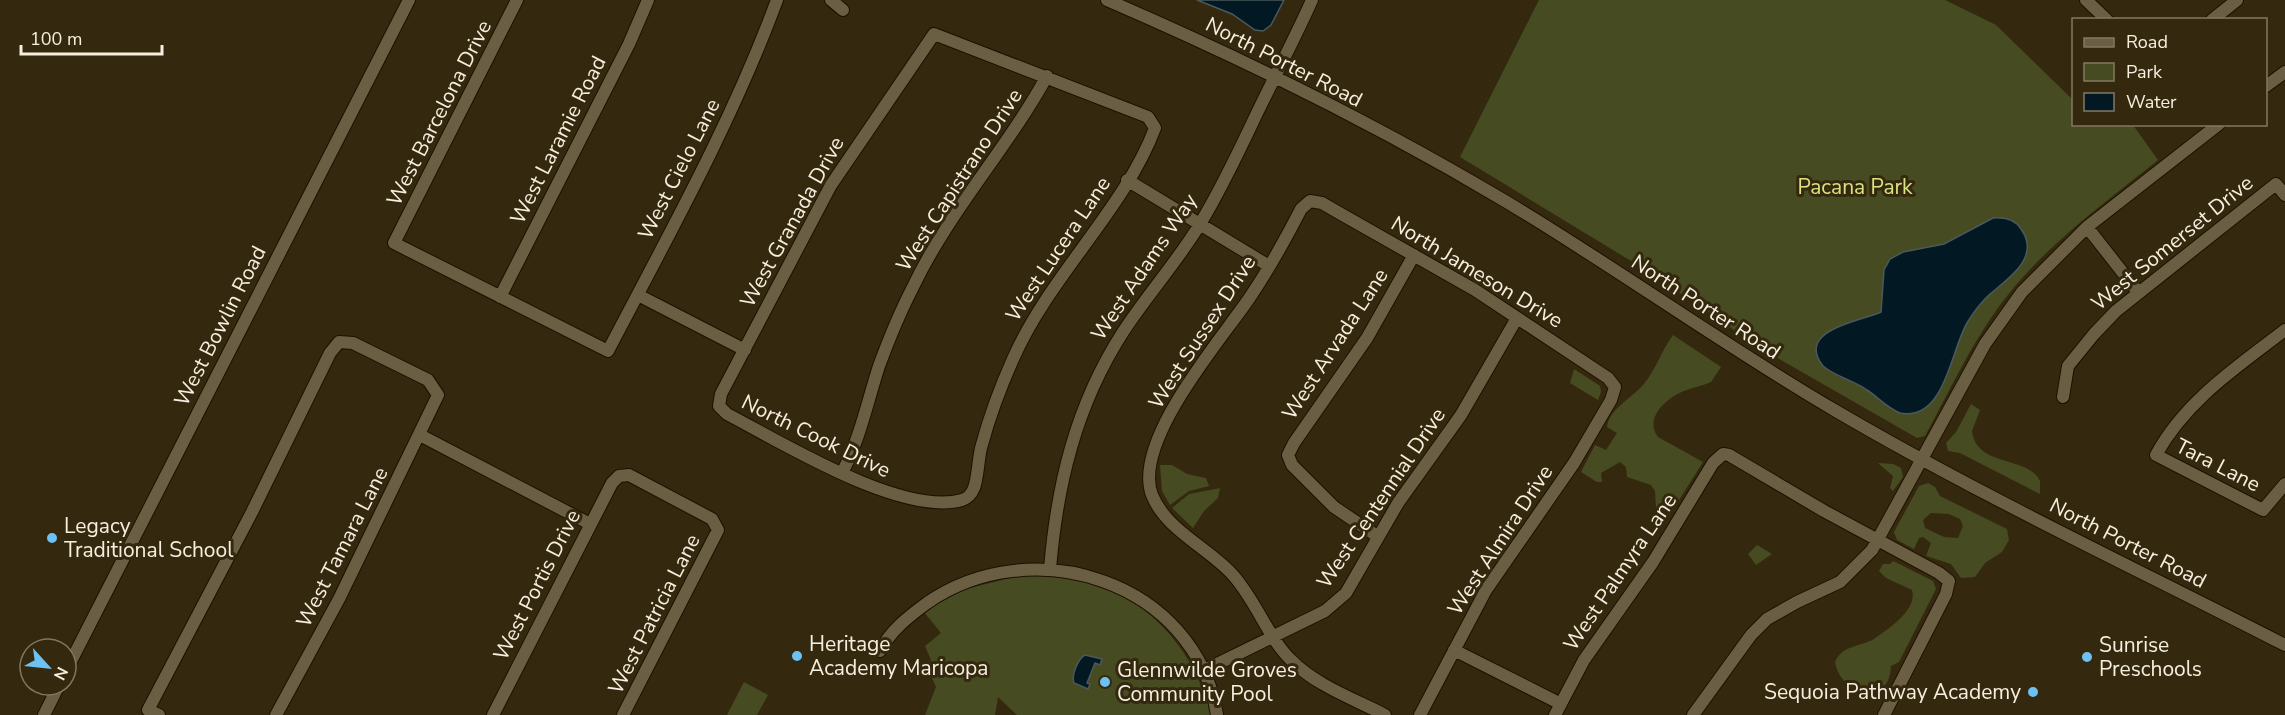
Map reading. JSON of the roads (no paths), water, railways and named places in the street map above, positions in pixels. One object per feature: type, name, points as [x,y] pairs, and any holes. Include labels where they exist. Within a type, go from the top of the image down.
[{"type":"street","name":"West Bowlin Road","points":[[78,648],[409,0]]},
{"type":"street","name":"West Barcelona Drive","points":[[500,297],[394,243],[517,0]]},
{"type":"street","name":"West Laramie Road","points":[[500,297],[629,44],[648,0]]},
{"type":"street","name":"West Cielo Lane","points":[[500,297],[608,351],[724,127],[760,47],[777,0]]},
{"type":"street","points":[[831,0],[843,10]]},
{"type":"street","name":"North Porter Road","points":[[1107,0],[1275,76],[1508,203],[1766,369],[1923,459],[2285,645]]},
{"type":"street","name":"West Adams Way","points":[[1050,569],[1061,478],[1072,437],[1103,364],[1200,224],[1312,0]]},
{"type":"street","points":[[2086,0],[2105,18]]},
{"type":"street","points":[[2216,18],[2236,0]]},
{"type":"street","name":"West Granada Drive","points":[[719,406],[722,394],[831,185],[934,34],[1047,76]]},
{"type":"street","points":[[2267,83],[2285,72]]},
{"type":"street","name":"West Lucera Lane","points":[[969,497],[975,486],[988,424],[1020,343],[1051,290],[1127,180],[1155,128],[1148,117],[1047,76]]},
{"type":"street","name":"West Capistrano Drive","points":[[842,473],[862,428],[879,366],[914,285],[957,211],[1004,148],[1047,76]]},
{"type":"street","points":[[1693,715],[1751,634],[1767,619],[1840,582],[1864,561],[1879,541],[1985,344],[2002,318],[2044,268],[2088,227],[2216,126]]},
{"type":"street","points":[[1127,180],[1269,266]]},
{"type":"street","name":"West Somerset Drive","points":[[2063,397],[2068,366],[2094,334],[2138,292],[2276,184],[2285,195]]},
{"type":"street","name":"North Jameson Drive","points":[[1310,201],[1332,208],[1414,255],[1517,318],[1608,378],[1615,387]]},
{"type":"street","name":"West Sussex Drive","points":[[1274,636],[1254,602],[1231,573],[1204,548],[1173,525],[1152,493],[1150,472],[1155,446],[1192,376],[1228,328],[1269,266],[1301,209],[1310,201]]},
{"type":"street","points":[[2088,227],[2138,292]]},
{"type":"street","name":"West Arvada Lane","points":[[1377,536],[1334,507],[1292,465],[1288,455],[1293,442],[1367,338],[1414,255]]},
{"type":"street","points":[[638,295],[745,350]]},
{"type":"street","name":"West Centennial Drive","points":[[1203,671],[1336,603],[1350,586],[1377,536],[1461,415],[1517,318]]},
{"type":"street","name":"Tara Lane","points":[[2285,330],[2195,402],[2168,433],[2156,455],[2263,510],[2285,484]]},
{"type":"street","name":"West Tamara Lane","points":[[153,712],[330,353],[339,342],[353,343],[428,380],[438,395],[339,598],[276,715]]},
{"type":"street","name":"West Almira Drive","points":[[1420,715],[1486,590],[1579,454],[1611,400],[1615,387]]},
{"type":"street","name":"North Cook Drive","points":[[719,406],[727,414],[842,473],[891,494],[935,501],[960,501],[969,497]]},
{"type":"street","points":[[420,435],[590,524]]},
{"type":"street","name":"West Palmyra Lane","points":[[1558,710],[1584,660],[1653,562],[1713,463],[1723,454],[1729,454],[1879,541]]},
{"type":"street","name":"West Portis Drive","points":[[493,715],[590,524],[612,483],[619,476],[629,475],[712,519],[718,530]]},
{"type":"street","name":"West Patricia Lane","points":[[623,715],[718,530]]},
{"type":"street","points":[[1879,541],[1939,573],[1949,581],[1946,594],[1884,715]]},
{"type":"street","points":[[880,651],[901,624],[938,596],[956,587],[994,574],[1050,569],[1107,581],[1147,603],[1180,634],[1203,671],[1217,715]]},
{"type":"street","points":[[1274,636],[1291,661],[1303,671],[1385,715]]},
{"type":"street","points":[[1454,650],[1558,710]]},
{"type":"street","points":[[44,715],[53,697]]},
{"type":"water","points":[[1197,0],[1284,0],[1271,25],[1263,31],[1255,30],[1232,14]]},
{"type":"water","points":[[1993,218],[2009,219],[2019,226],[2026,239],[2025,258],[2013,274],[1980,304],[1972,315],[1941,388],[1934,400],[1925,408],[1914,413],[1900,413],[1862,387],[1823,366],[1817,353],[1818,343],[1824,335],[1835,328],[1881,312],[1884,270],[1890,259],[1903,252],[1944,244]]},
{"type":"water","points":[[1085,655],[1102,659],[1100,665],[1095,663],[1087,683],[1090,684],[1088,689],[1074,683],[1073,680],[1076,667]]},
{"type":"place","name":"Legacy Traditional School","points":[[52,538]]},
{"type":"place","name":"Heritage Academy Maricopa","points":[[797,656]]},
{"type":"place","name":"Sunrise Preschools","points":[[2087,657]]},
{"type":"place","name":"Glennwilde Groves Community Pool","points":[[1105,682]]},
{"type":"place","name":"Sequoia Pathway Academy","points":[[2033,692]]},
{"type":"park label","name":"Pacana Park","points":[[1855,187]]}]
